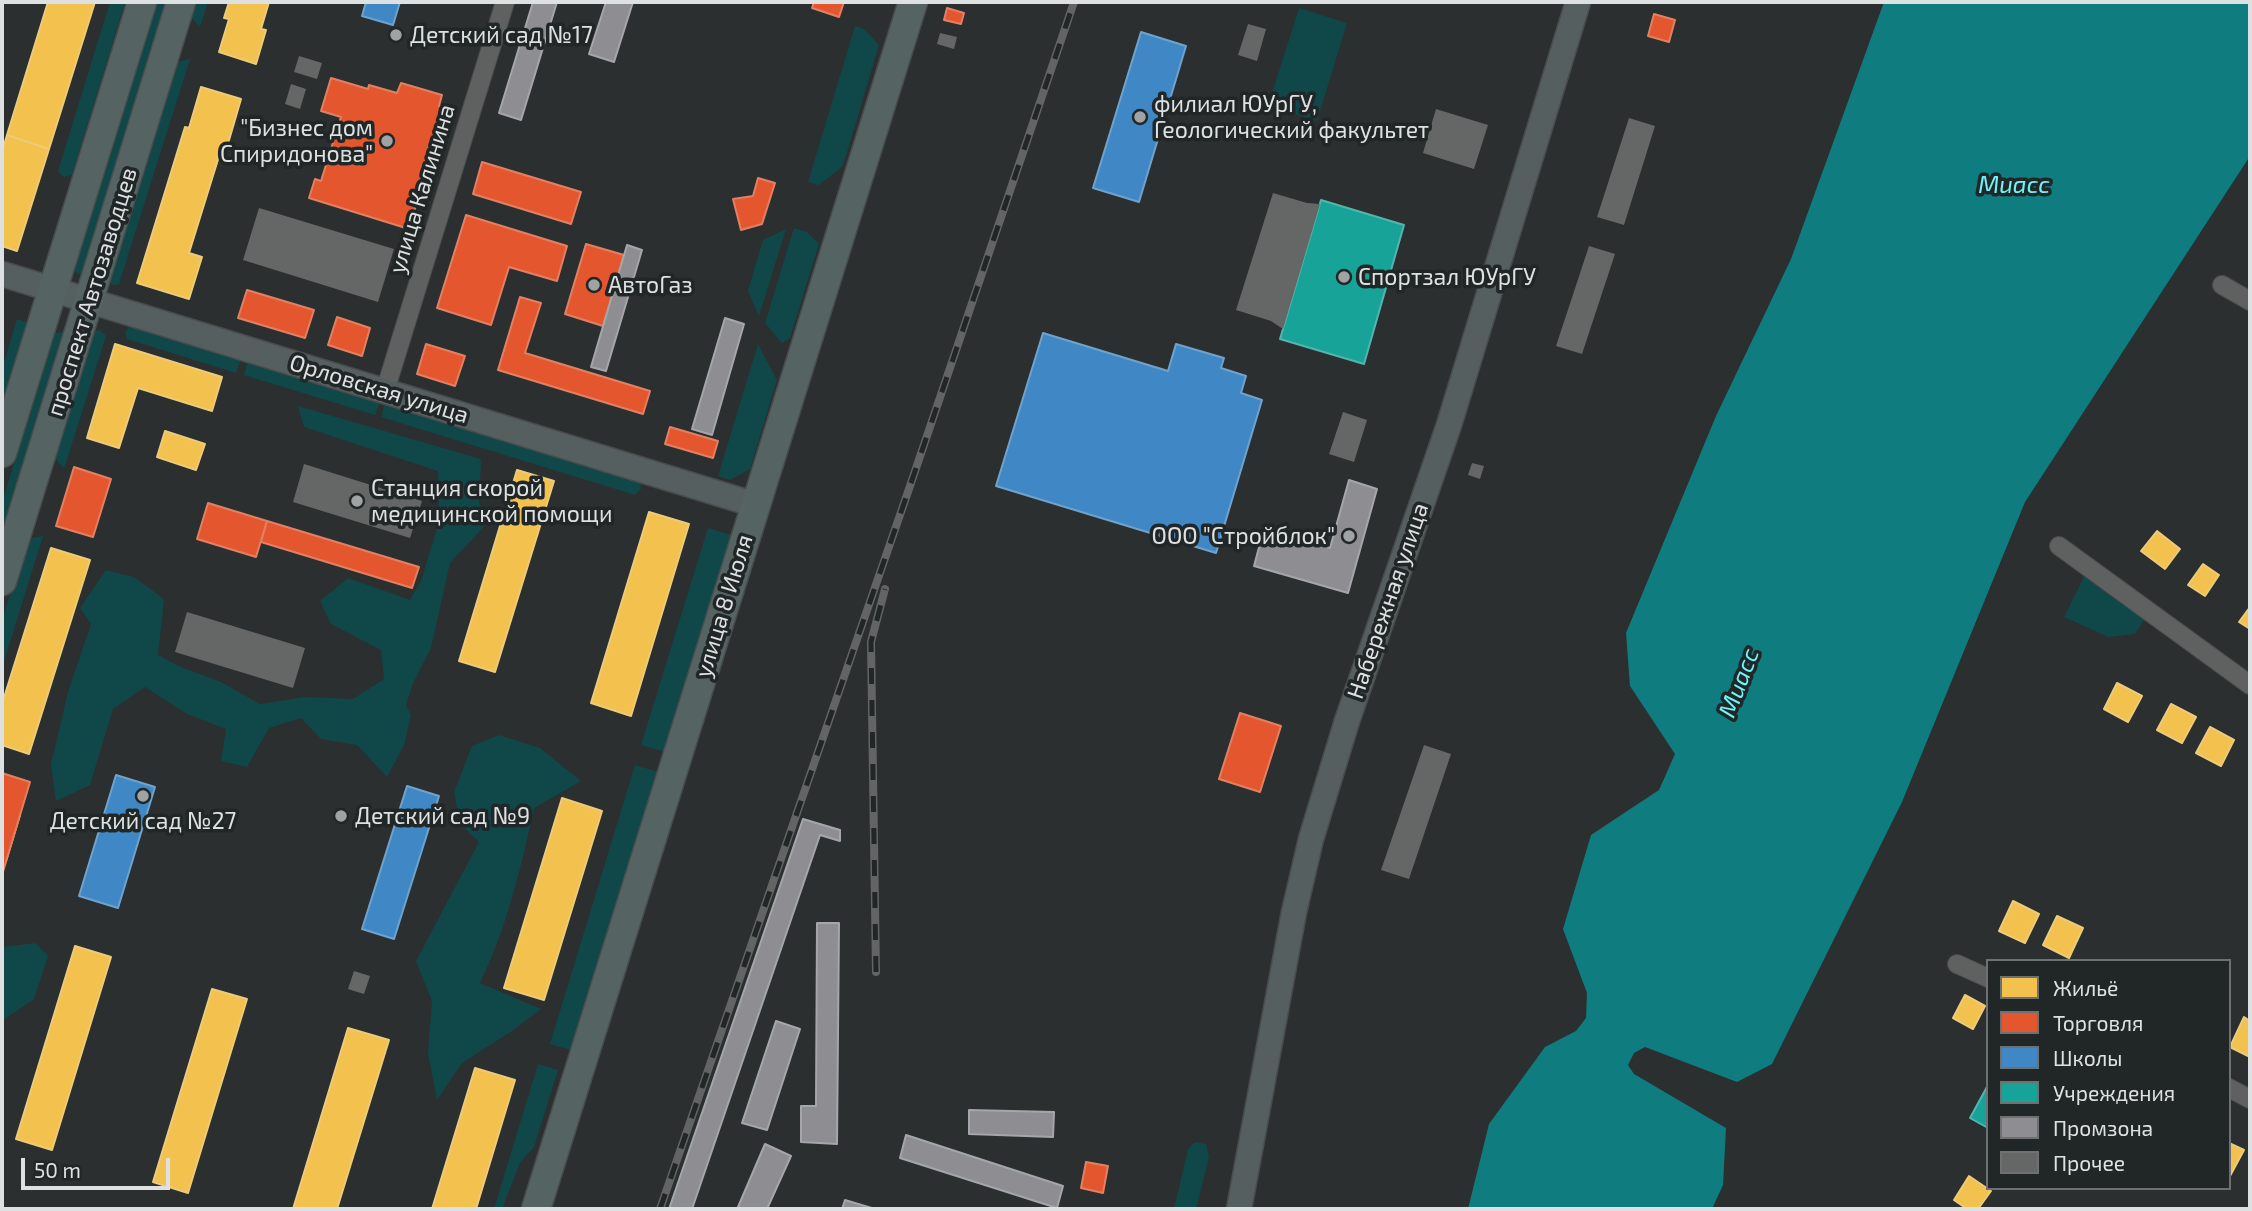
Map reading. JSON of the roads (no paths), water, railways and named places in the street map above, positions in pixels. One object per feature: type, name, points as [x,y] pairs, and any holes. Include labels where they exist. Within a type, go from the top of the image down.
[{"type":"main road","name":"проспект Автозаводцев","points":[[2,453],[142,2]]},
{"type":"main road","name":"проспект Автозаводцев","points":[[2,581],[181,2]]},
{"type":"main road","name":"улица 8 Июля","points":[[536,1209],[913,2]]},
{"type":"street","name":"улица Калинина","points":[[385,391],[505,2]]},
{"type":"street","name":"Набережная улица","points":[[1239,1209],[1294,912],[1311,839],[1346,721],[1449,425],[1578,2]]},
{"type":"street","name":"Орловская улица","points":[[2,274],[756,505]]},
{"type":"street","points":[[2222,285],[2250,301]]},
{"type":"street","points":[[2059,546],[2250,685]]},
{"type":"street","points":[[1957,964],[1986,977]]},
{"type":"street","points":[[2231,1089],[2250,1099]]},
{"type":"water","name":"Миасс","points":[[1884,2],[2250,2],[2250,156],[2025,502],[1902,802],[1772,1064],[1737,1082],[1645,1047],[1634,1053],[1628,1065],[1634,1074],[1726,1128],[1723,1185],[1712,1209],[1468,1209],[1489,1124],[1545,1047],[1576,1031],[1586,1018],[1587,993],[1563,929],[1591,835],[1659,790],[1675,754],[1630,686],[1626,633],[1716,416],[1791,259]]},
{"type":"railway","points":[[660,1209],[1074,2]]},
{"type":"railway","points":[[876,972],[871,642],[885,589]]},
{"type":"place","name":"Детский сад №17","points":[[396,35]]},
{"type":"place","name":"филиал ЮУрГУ, Геологический факультет","points":[[1140,117]]},
{"type":"place","name":"\"Бизнес дом Спиридонова\"","points":[[387,141]]},
{"type":"place","name":"Спортзал ЮУрГУ","points":[[1344,277]]},
{"type":"place","name":"АвтоГаз","points":[[594,285]]},
{"type":"place","name":"Станция скорой медицинской помощи","points":[[357,501]]},
{"type":"place","name":"ООО \"Стройблок\"","points":[[1349,536]]},
{"type":"place","name":"Детский сад №27","points":[[143,796]]},
{"type":"place","name":"Детский сад №9","points":[[341,816]]}]
